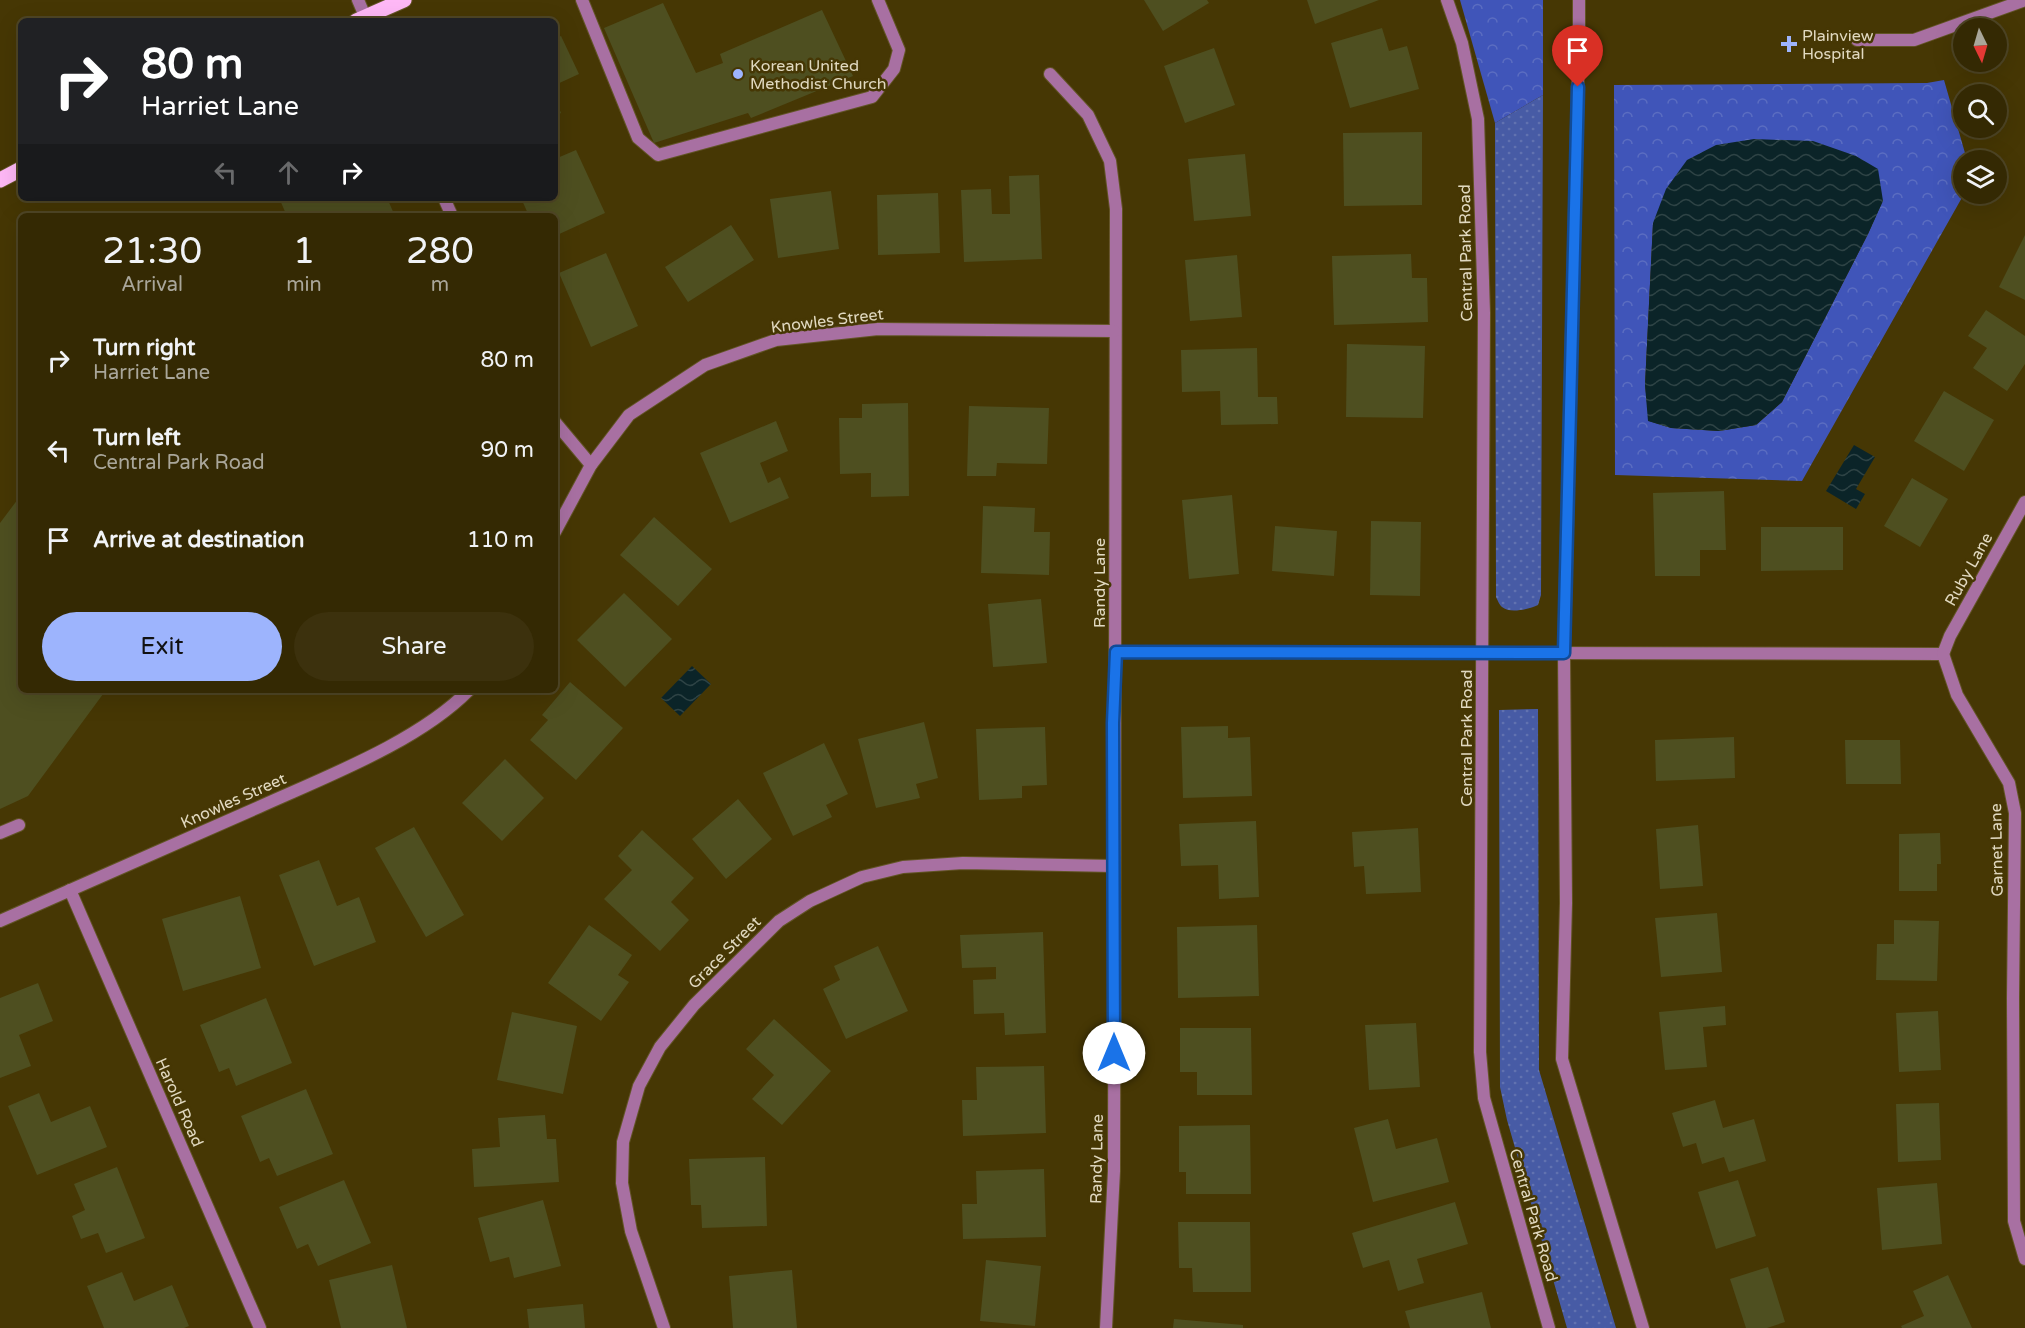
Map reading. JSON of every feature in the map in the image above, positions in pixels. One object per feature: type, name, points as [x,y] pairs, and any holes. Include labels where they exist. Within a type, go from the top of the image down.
[{"type":"main road","points":[[367,18],[404,0]]},
{"type":"main road","points":[[0,180],[18,171]]},
{"type":"street","points":[[358,0],[362,18]]},
{"type":"street","points":[[582,0],[638,138],[658,154],[873,97],[894,69],[898,50],[878,0]]},
{"type":"street","name":"Central Park Road","points":[[1447,0],[1462,43],[1478,119],[1484,313],[1480,1052],[1484,1098],[1549,1328]]},
{"type":"street","points":[[1579,0],[1564,653],[1566,903],[1562,1059],[1642,1328]]},
{"type":"street","points":[[1857,40],[1914,40],[2025,0]]},
{"type":"street","name":"Randy Lane","points":[[1050,74],[1088,115],[1110,161],[1116,209],[1114,331],[1116,652],[1113,699],[1114,1171],[1106,1328]]},
{"type":"street","name":"Knowles Street","points":[[558,526],[591,465],[629,416],[705,365],[776,340],[878,329],[1114,331]]},
{"type":"street","points":[[558,426],[591,465]]},
{"type":"street","name":"Ruby Lane","points":[[1943,654],[1950,636],[2025,502]]},
{"type":"street","points":[[1116,652],[1943,654]]},
{"type":"street","name":"Garnet Lane","points":[[1943,654],[1957,695],[2009,783],[2015,813],[2014,1221],[2025,1260]]},
{"type":"street","name":"Knowles Street","points":[[0,921],[344,769],[412,734],[456,703],[466,693]]},
{"type":"street","points":[[0,833],[19,825]]},
{"type":"street","name":"Grace Street","points":[[664,1328],[631,1231],[622,1184],[623,1142],[639,1086],[660,1047],[694,1005],[779,921],[810,901],[862,877],[903,867],[963,863],[1113,866]]},
{"type":"street","name":"Harold Road","points":[[70,890],[260,1328]]},
{"type":"shaded area","points":[[1543,95],[1541,595],[1538,605],[1515,610],[1502,607],[1496,597],[1495,123]]},
{"type":"shaded area","points":[[1538,709],[1539,1070],[1616,1328],[1567,1328],[1507,1120],[1500,1087],[1499,710]]},
{"type":"green space","points":[[1460,0],[1543,0],[1543,95],[1495,123]]},
{"type":"green space","points":[[1944,80],[1953,111],[1953,138],[1961,138],[1964,150],[1953,150],[1953,204],[1958,204],[1802,481],[1615,475],[1614,85],[1927,83]],"holes":[[[1883,200],[1782,402],[1756,425],[1719,431],[1671,428],[1649,421],[1645,385],[1653,223]]]},
{"type":"water","points":[[1754,139],[1813,141],[1856,156],[1878,169],[1883,201],[1782,402],[1756,425],[1719,431],[1671,428],[1648,421],[1645,385],[1653,223],[1666,189],[1687,160],[1716,145]]},
{"type":"water","points":[[1854,445],[1875,457],[1856,489],[1865,494],[1856,509],[1826,491]]},
{"type":"water","points":[[692,666],[711,684],[680,716],[661,698]]},
{"type":"building","points":[[1144,0],[1207,0],[1209,3],[1163,31]]},
{"type":"building","points":[[1307,0],[1379,0],[1315,24]]},
{"type":"building","name":"Korean United Methodist Church","points":[[663,3],[696,73],[723,63],[720,54],[822,10],[853,76],[751,118],[748,113],[654,143],[604,28]]},
{"type":"building","points":[[1382,28],[1389,51],[1407,46],[1419,89],[1350,108],[1331,43]]},
{"type":"building","points":[[561,36],[579,74],[558,84],[558,38]]},
{"type":"building","points":[[1214,48],[1235,105],[1185,123],[1164,66]]},
{"type":"building","points":[[1422,132],[1422,205],[1344,206],[1343,133]]},
{"type":"building","points":[[576,150],[605,213],[558,235],[558,213],[528,213],[522,201],[558,201],[558,158]]},
{"type":"building","points":[[1245,154],[1251,216],[1194,221],[1188,159]]},
{"type":"building","points":[[1039,175],[1042,259],[964,262],[961,190],[991,189],[992,214],[1010,214],[1009,176]]},
{"type":"building","points":[[831,191],[839,249],[778,258],[770,199]]},
{"type":"building","points":[[938,193],[940,253],[878,255],[877,195]]},
{"type":"building","points":[[280,201],[388,201],[394,213],[286,213]]},
{"type":"building","points":[[731,225],[754,260],[688,302],[665,267]]},
{"type":"building","points":[[2025,235],[2025,300],[1999,287]]},
{"type":"building","points":[[606,253],[638,326],[591,347],[559,273]]},
{"type":"building","points":[[1411,254],[1412,278],[1427,278],[1428,322],[1334,325],[1332,256]]},
{"type":"building","points":[[1237,255],[1242,317],[1190,321],[1185,260]]},
{"type":"building","points":[[1986,310],[2025,336],[2025,364],[2007,391],[1973,368],[1987,348],[1968,336]]},
{"type":"building","points":[[1347,344],[1425,346],[1423,418],[1346,417]]},
{"type":"building","points":[[1257,348],[1258,397],[1277,397],[1278,424],[1221,425],[1220,391],[1182,392],[1181,350]]},
{"type":"building","points":[[1944,391],[1994,420],[1964,471],[1914,441]]},
{"type":"building","points":[[908,403],[909,496],[871,497],[871,473],[840,474],[839,418],[862,418],[862,404]]},
{"type":"building","points":[[969,406],[1049,408],[1047,464],[997,463],[996,476],[967,476]]},
{"type":"building","points":[[776,421],[788,451],[760,463],[768,483],[780,477],[789,498],[730,523],[700,453]]},
{"type":"building","points":[[1912,478],[1948,499],[1920,547],[1884,526]]},
{"type":"building","points":[[1724,491],[1726,550],[1700,550],[1700,576],[1655,576],[1653,493]]},
{"type":"building","points":[[1232,495],[1239,574],[1189,579],[1182,500]]},
{"type":"building","points":[[18,499],[18,693],[104,693],[28,796],[0,809],[0,523]]},
{"type":"building","points":[[983,506],[1035,508],[1034,532],[1050,532],[1049,575],[981,573]]},
{"type":"building","points":[[654,517],[712,569],[678,606],[620,555]]},
{"type":"building","points":[[1371,521],[1421,522],[1420,596],[1370,595]]},
{"type":"building","points":[[1275,526],[1337,531],[1334,576],[1272,571]]},
{"type":"building","points":[[1761,527],[1843,527],[1843,570],[1761,571]]},
{"type":"building","points":[[624,593],[672,639],[625,687],[577,640]]},
{"type":"building","points":[[1041,599],[1047,663],[993,667],[988,604]]},
{"type":"building","points":[[570,682],[623,728],[576,780],[530,740],[548,720],[542,715]]},
{"type":"building","points":[[924,722],[938,778],[916,784],[920,798],[876,808],[858,739]]},
{"type":"building","points":[[1228,726],[1228,738],[1250,737],[1252,796],[1183,798],[1181,727]]},
{"type":"building","points":[[1045,727],[1047,785],[1022,786],[1022,798],[979,800],[976,729]]},
{"type":"building","points":[[1734,737],[1735,778],[1656,781],[1655,740]]},
{"type":"building","points":[[1845,740],[1900,740],[1901,784],[1846,784]]},
{"type":"building","points":[[824,743],[848,794],[826,805],[832,817],[793,836],[763,773]]},
{"type":"building","points":[[505,759],[544,798],[502,841],[462,803]]},
{"type":"building","points":[[738,799],[772,839],[726,879],[692,839]]},
{"type":"building","points":[[1256,821],[1259,897],[1219,899],[1218,865],[1181,866],[1179,824]]},
{"type":"building","points":[[1698,825],[1703,886],[1660,889],[1656,829]]},
{"type":"building","points":[[414,827],[464,915],[426,937],[375,848]]},
{"type":"building","points":[[1418,828],[1421,892],[1366,894],[1364,866],[1354,867],[1352,832]]},
{"type":"building","points":[[642,830],[694,878],[671,902],[689,920],[660,951],[604,899],[632,870],[618,856]]},
{"type":"building","points":[[1940,833],[1941,864],[1937,864],[1937,891],[1899,891],[1899,834]]},
{"type":"building","points":[[319,860],[337,906],[359,897],[376,942],[314,966],[279,875]]},
{"type":"building","points":[[240,896],[261,968],[183,991],[162,919]]},
{"type":"building","points":[[1717,913],[1722,972],[1661,977],[1655,918]]},
{"type":"building","points":[[1894,920],[1939,921],[1937,981],[1876,980],[1877,944],[1894,944]]},
{"type":"building","points":[[589,925],[632,955],[618,975],[629,982],[601,1021],[548,983]]},
{"type":"building","points":[[1257,925],[1259,996],[1178,998],[1177,927]]},
{"type":"building","points":[[1043,932],[1046,1033],[1005,1035],[1004,1013],[974,1014],[973,980],[996,979],[996,967],[962,968],[960,935]]},
{"type":"building","points":[[878,946],[908,1011],[846,1039],[823,989],[840,980],[834,966]]},
{"type":"building","points":[[38,983],[53,1021],[19,1035],[31,1066],[0,1078],[0,998]]},
{"type":"building","points":[[266,998],[292,1063],[236,1086],[229,1068],[219,1072],[200,1025]]},
{"type":"building","points":[[1725,1006],[1726,1025],[1703,1027],[1707,1067],[1665,1070],[1659,1012]]},
{"type":"building","points":[[1938,1011],[1941,1070],[1899,1072],[1896,1013]]},
{"type":"building","points":[[512,1012],[577,1026],[563,1094],[497,1080]]},
{"type":"building","points":[[774,1019],[831,1071],[782,1125],[752,1099],[774,1075],[746,1049]]},
{"type":"building","points":[[1416,1023],[1420,1087],[1369,1090],[1365,1025]]},
{"type":"building","points":[[1180,1028],[1251,1028],[1252,1095],[1197,1095],[1197,1072],[1180,1072]]},
{"type":"building","points":[[1044,1066],[1046,1133],[963,1136],[962,1100],[977,1100],[976,1067]]},
{"type":"building","points":[[306,1089],[333,1154],[277,1176],[269,1158],[260,1162],[241,1116]]},
{"type":"building","points":[[39,1093],[51,1122],[90,1106],[107,1147],[37,1175],[8,1106]]},
{"type":"building","points":[[1715,1100],[1723,1128],[1754,1119],[1766,1161],[1729,1172],[1724,1157],[1702,1164],[1696,1143],[1683,1147],[1672,1113]]},
{"type":"building","points":[[1939,1103],[1941,1160],[1898,1162],[1896,1104]]},
{"type":"building","points":[[545,1115],[547,1139],[556,1139],[559,1182],[474,1187],[472,1149],[500,1147],[498,1118]]},
{"type":"building","points":[[1388,1119],[1396,1149],[1437,1138],[1449,1182],[1373,1202],[1354,1128]]},
{"type":"building","points":[[1250,1125],[1251,1194],[1186,1194],[1186,1172],[1179,1172],[1179,1126]]},
{"type":"building","points":[[765,1157],[767,1226],[702,1228],[701,1205],[691,1205],[689,1159]]},
{"type":"building","points":[[117,1167],[145,1238],[106,1253],[98,1233],[81,1239],[72,1216],[85,1210],[74,1184]]},
{"type":"building","points":[[1044,1169],[1046,1237],[963,1239],[962,1204],[977,1204],[976,1171]]},
{"type":"building","points":[[344,1180],[371,1243],[318,1266],[308,1244],[297,1249],[279,1207]]},
{"type":"building","points":[[1738,1180],[1756,1236],[1716,1249],[1698,1192]]},
{"type":"building","points":[[1937,1183],[1942,1244],[1882,1250],[1877,1188]]},
{"type":"building","points":[[543,1200],[561,1266],[514,1278],[509,1257],[490,1262],[478,1218]]},
{"type":"building","points":[[1455,1202],[1468,1244],[1417,1259],[1424,1283],[1398,1291],[1389,1260],[1363,1268],[1352,1233]]},
{"type":"building","points":[[1178,1222],[1250,1222],[1251,1292],[1193,1292],[1192,1268],[1179,1268]]},
{"type":"building","points":[[986,1260],[1041,1266],[1035,1326],[980,1321]]},
{"type":"building","points":[[392,1265],[407,1328],[341,1328],[329,1280]]},
{"type":"building","points":[[1768,1267],[1785,1322],[1767,1328],[1746,1328],[1730,1279]]},
{"type":"building","points":[[792,1270],[797,1328],[733,1328],[729,1276]]},
{"type":"building","points":[[122,1272],[134,1301],[172,1285],[189,1326],[184,1328],[104,1328],[87,1286]]},
{"type":"building","points":[[1948,1275],[1972,1328],[1902,1328],[1901,1326],[1924,1316],[1913,1291]]},
{"type":"building","points":[[1482,1292],[1491,1328],[1410,1328],[1405,1311]]},
{"type":"building","points":[[583,1304],[585,1328],[529,1328],[527,1309]]},
{"type":"building","points":[[1174,1319],[1243,1325],[1243,1328],[1173,1328]]},
{"type":"place","name":"Plainview Hospital","points":[[1789,44]]},
{"type":"place","name":"Korean United Methodist Church","points":[[738,74]]},
{"type":"route","points":[[1114,1053],[1113,699],[1116,652],[1564,653],[1578,87]]}]
